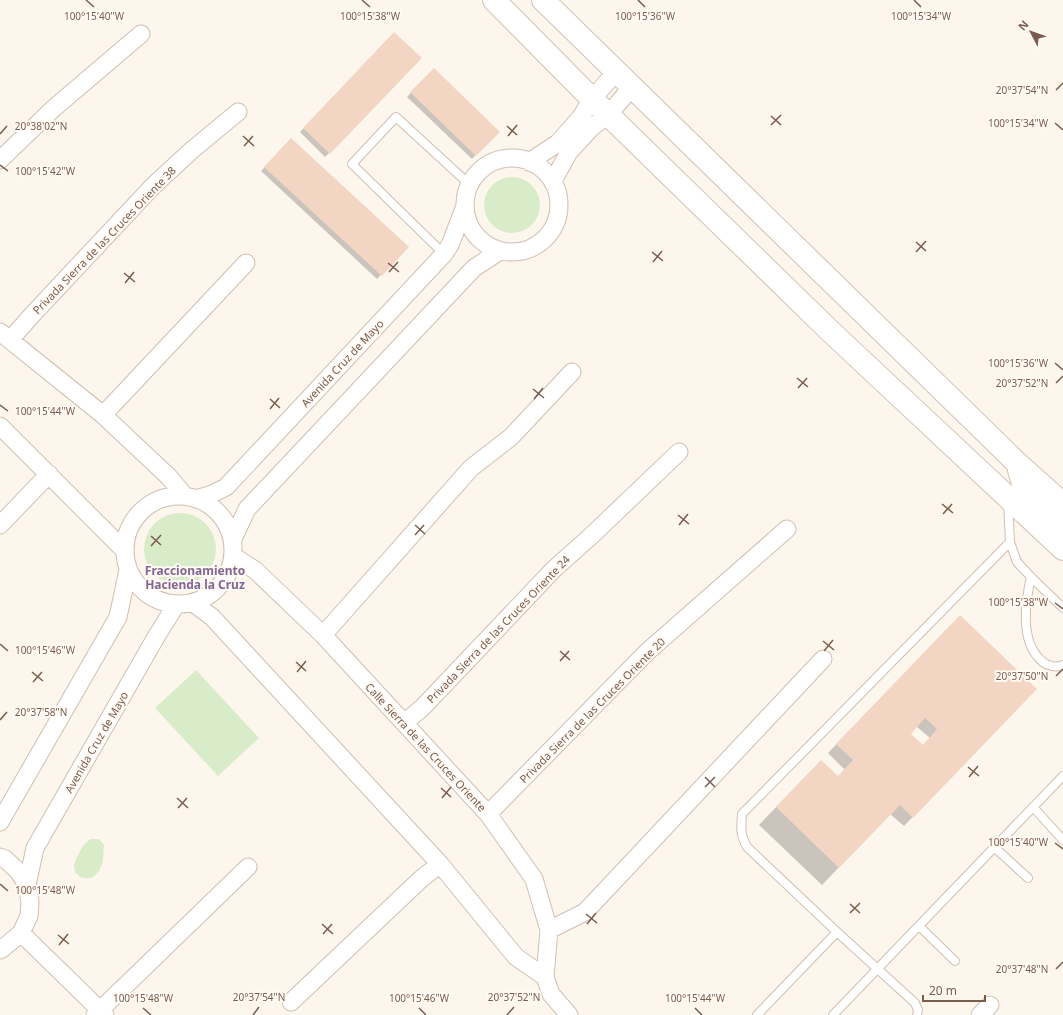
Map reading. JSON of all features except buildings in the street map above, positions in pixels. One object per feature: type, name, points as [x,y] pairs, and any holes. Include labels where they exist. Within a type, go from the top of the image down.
[{"type":"main road","points":[[494,0],[592,100],[830,331],[1063,549]]},
{"type":"main road","points":[[543,0],[1017,463],[1063,504]]},
{"type":"main road","points":[[1017,463],[1025,490],[1063,527]]},
{"type":"street","points":[[0,160],[54,108],[142,34]]},
{"type":"street","points":[[529,162],[558,143],[581,117],[592,100],[616,72]]},
{"type":"street","points":[[553,181],[569,152],[591,128],[608,114],[632,87]]},
{"type":"street","name":"Privada Sierra de las Cruces Oriente 38","points":[[5,336],[37,309],[153,186],[192,150],[238,112]]},
{"type":"street","points":[[503,158],[522,159],[540,166],[553,181],[560,200],[558,218],[550,234],[535,246],[518,252],[500,250],[486,244],[475,234],[468,221],[465,206],[467,193],[472,181],[480,171],[491,163],[503,158]]},
{"type":"street","name":"Avenida Cruz de Mayo","points":[[191,497],[212,494],[226,487],[444,254],[450,245],[465,206]]},
{"type":"street","points":[[185,604],[208,596],[220,586],[229,572],[233,548],[247,509],[474,268],[500,250]]},
{"type":"street","points":[[104,415],[246,263]]},
{"type":"street","points":[[5,336],[104,415],[191,497]]},
{"type":"street","points":[[323,635],[471,468],[511,437],[572,372]]},
{"type":"street","points":[[0,426],[124,550]]},
{"type":"street","name":"Privada Sierra de las Cruces Oriente 24","points":[[404,723],[422,708],[554,568],[591,536],[679,452]]},
{"type":"street","points":[[0,525],[49,474]]},
{"type":"street","points":[[233,548],[224,518],[207,503],[191,497],[167,496],[151,503],[137,515],[128,530],[124,550],[128,570],[139,588],[156,600],[185,604],[212,617],[440,864],[516,957],[545,977]]},
{"type":"street","name":"Privada Sierra de las Cruces Oriente 20","points":[[488,814],[647,652],[787,529]]},
{"type":"street","name":"Calle Sierra de las Cruces Oriente","points":[[233,548],[323,635],[488,814],[534,879],[549,930],[545,977],[551,994],[569,1015]]},
{"type":"street","points":[[0,822],[118,617],[128,570]]},
{"type":"street","name":"Avenida Cruz de Mayo","points":[[27,885],[35,848],[156,638],[185,604]]},
{"type":"street","points":[[549,930],[585,912],[823,659]]},
{"type":"street","points":[[0,857],[5,859],[18,870],[27,885],[30,902],[29,916],[21,933],[2,950],[0,950]]},
{"type":"street","points":[[291,1002],[421,879],[440,864]]},
{"type":"street","points":[[21,933],[100,1013],[248,867]]},
{"type":"lane","points":[[444,254],[352,164],[396,117],[470,186]]},
{"type":"lane","points":[[1008,498],[1010,542],[1017,562],[1063,608]]},
{"type":"lane","points":[[917,1015],[918,1010],[915,1003],[747,847],[741,828],[742,814],[1010,542]]},
{"type":"lane","points":[[1031,577],[1025,619],[1031,646],[1038,658],[1046,664],[1054,667],[1063,665]]},
{"type":"lane","points":[[834,1015],[1063,776]]},
{"type":"lane","points":[[1033,807],[1063,840]]},
{"type":"lane","points":[[994,847],[1028,878]]},
{"type":"lane","points":[[919,926],[955,961]]},
{"type":"lane","points":[[761,1014],[837,932]]},
{"type":"green space","points":[[506,177],[518,177],[528,181],[536,189],[540,199],[540,211],[536,221],[528,229],[518,233],[506,233],[496,229],[488,221],[484,211],[484,199],[488,189],[496,181]]},
{"type":"green space","points":[[173,513],[187,513],[194,515],[206,523],[214,535],[216,549],[214,563],[206,575],[194,583],[187,585],[173,585],[166,583],[154,575],[146,563],[144,556],[144,542],[146,535],[154,523],[166,515]]},
{"type":"green space","points":[[196,670],[259,738],[218,776],[155,708]]},
{"type":"green space","points":[[91,839],[99,839],[104,845],[103,862],[98,873],[93,877],[83,878],[76,872],[74,867],[75,861],[84,845]]},
{"type":"district","name":"Fraccionamiento Hacienda la Cruz","points":[[195,577]]}]
